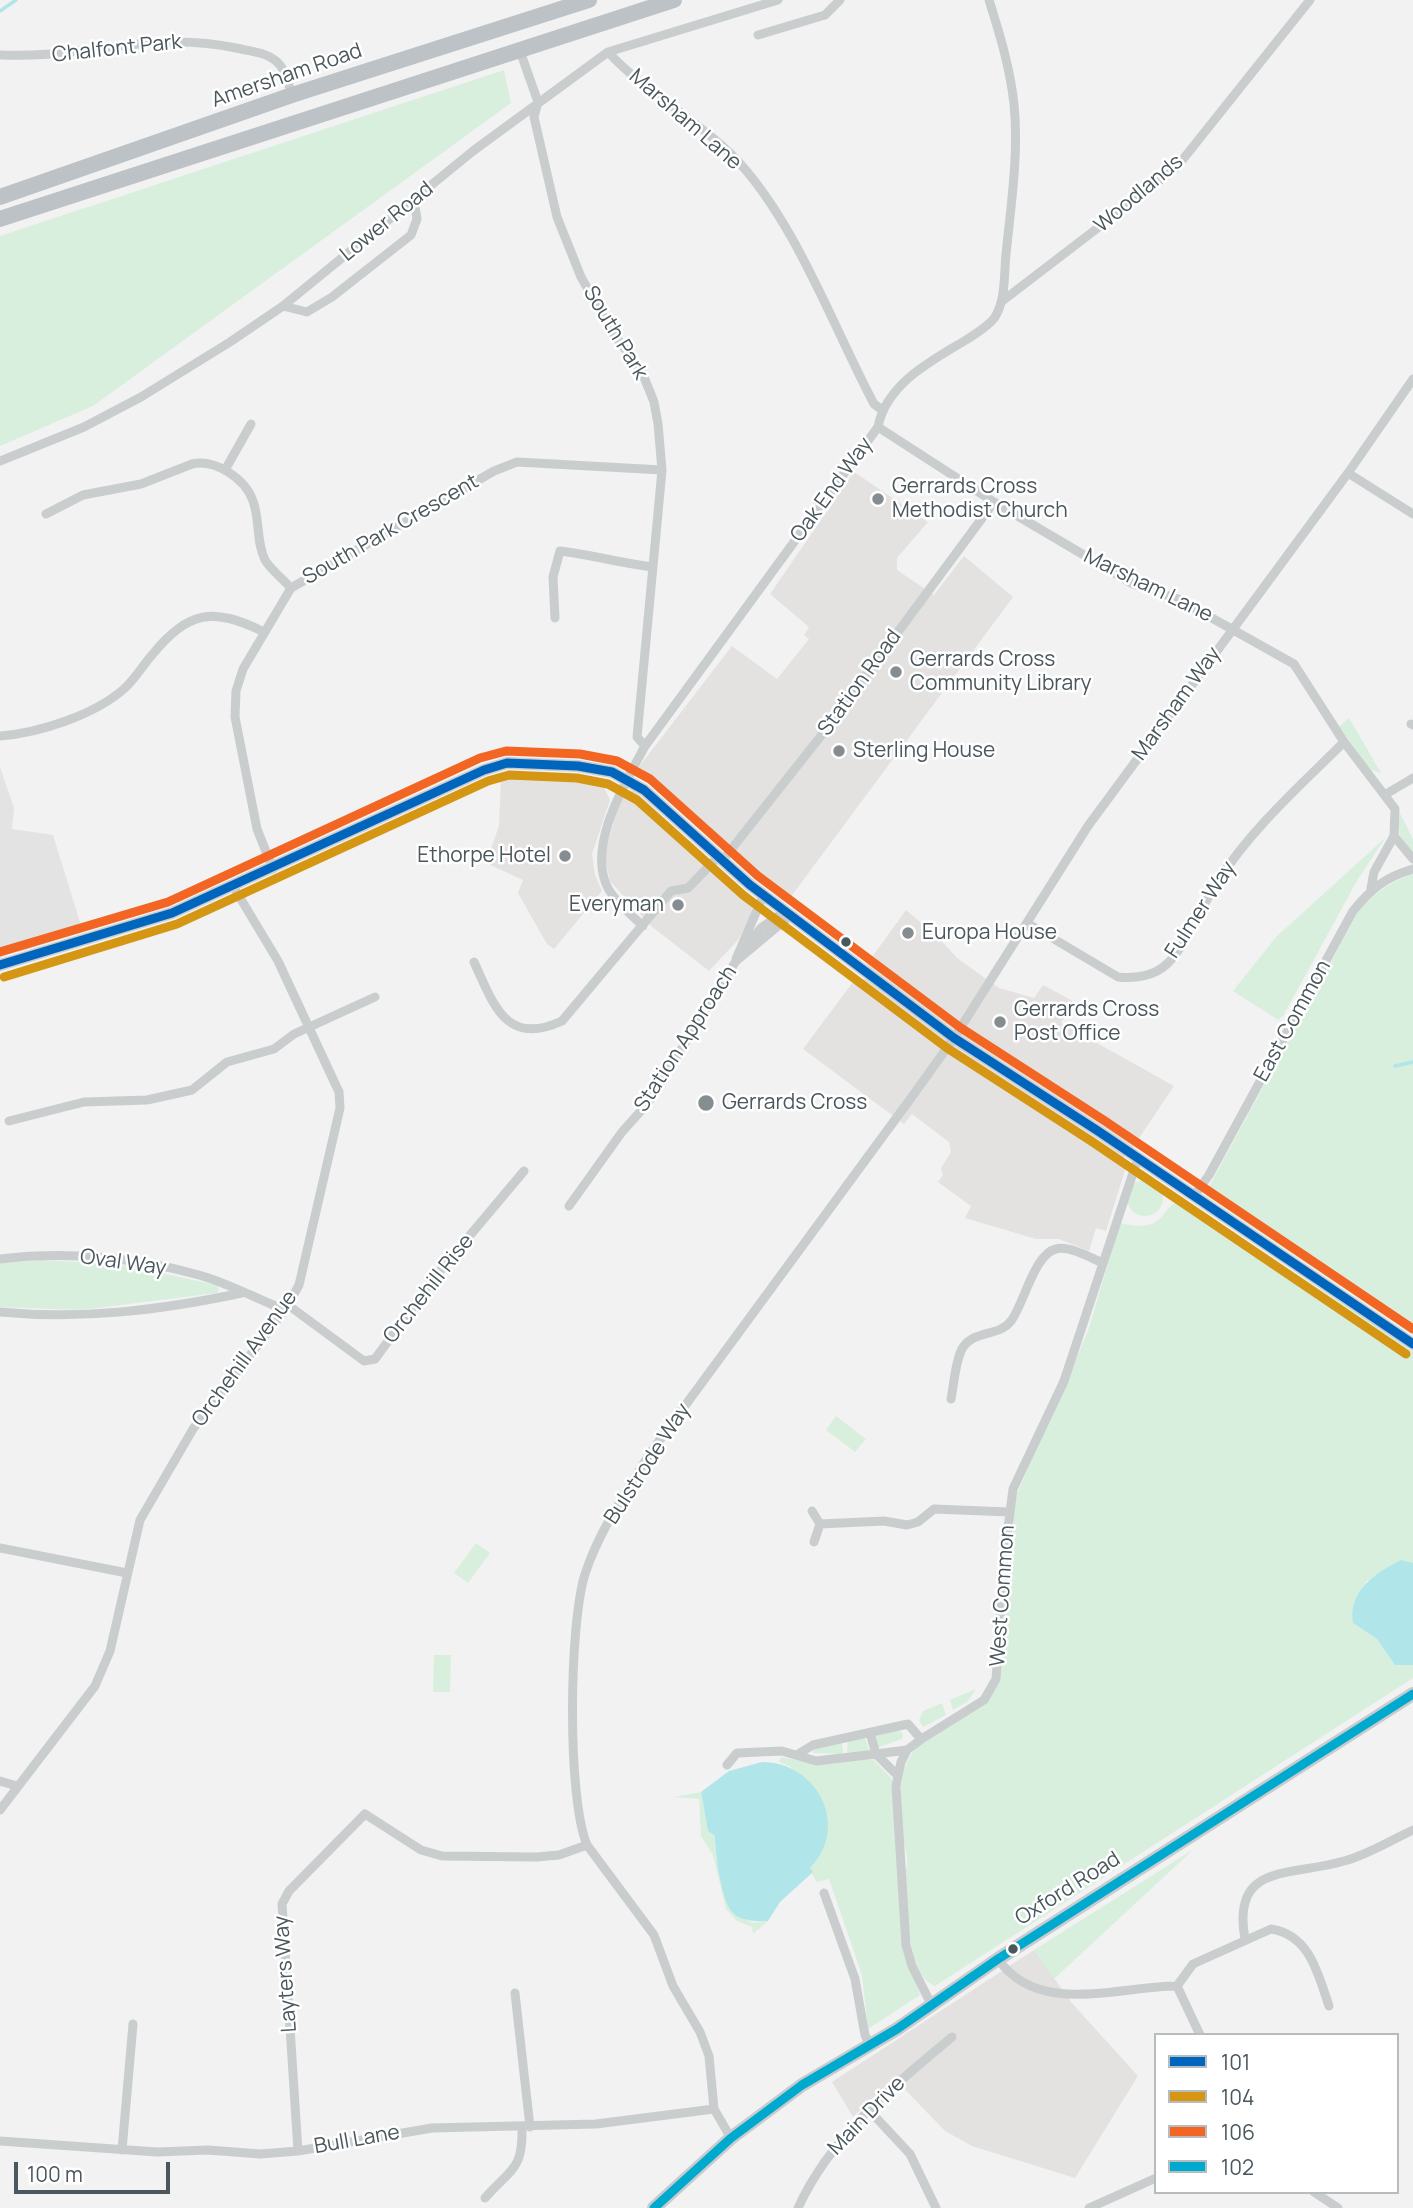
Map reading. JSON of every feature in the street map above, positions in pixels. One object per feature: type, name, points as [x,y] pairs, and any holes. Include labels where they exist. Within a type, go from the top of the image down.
[{"type":"highway","name":"Amersham Road","points":[[0,197],[292,95],[589,0]]},
{"type":"highway","points":[[0,219],[674,0]]},
{"type":"main road","points":[[0,965],[172,913],[484,770],[507,763],[578,766],[611,772],[644,790],[720,859],[787,914],[954,1038],[1138,1158],[1413,1344]]},
{"type":"main road","name":"Oxford Road","points":[[654,2208],[731,2138],[802,2085],[932,2006],[998,1959],[1413,1694]]},
{"type":"street","name":"Lower Road","points":[[0,461],[84,427],[141,397],[283,306],[538,102],[608,52],[778,0]]},
{"type":"street","points":[[758,35],[825,15],[841,0]]},
{"type":"street","points":[[881,409],[918,370],[975,334],[995,317],[1001,302],[1011,202],[1014,107],[1007,55],[989,0]]},
{"type":"street","name":"Woodlands","points":[[1001,302],[1176,168],[1310,0]]},
{"type":"street","name":"Chalfont Park","points":[[0,55],[64,55],[145,41],[204,42],[261,53],[277,62],[286,74],[292,95]]},
{"type":"street","name":"South Park","points":[[520,51],[538,102],[534,117],[557,217],[581,276],[613,333],[642,372],[654,402],[662,470],[637,737],[645,746]]},
{"type":"street","name":"Marsham Lane","points":[[608,52],[731,154],[764,194],[788,233],[868,393],[881,409]]},
{"type":"street","points":[[283,306],[307,312],[332,297],[411,235],[417,219],[414,200]]},
{"type":"street","name":"Marsham Way","points":[[954,1038],[1088,826],[1231,629],[1349,473],[1413,379]]},
{"type":"street","name":"Oak End Way","points":[[643,926],[609,889],[601,871],[600,850],[627,779],[645,746],[878,427],[881,409]]},
{"type":"street","points":[[225,470],[251,424]]},
{"type":"street","name":"Marsham Lane","points":[[878,427],[994,502],[1133,584],[1178,599],[1294,664],[1344,742],[1395,809],[1394,836]]},
{"type":"street","points":[[46,514],[83,495],[141,484],[200,462],[225,470],[247,490],[253,501],[265,560],[292,588]]},
{"type":"street","name":"South Park Crescent","points":[[272,869],[257,829],[235,717],[236,691],[243,669],[292,588],[494,471],[517,462],[662,470]]},
{"type":"street","points":[[1349,473],[1413,514]]},
{"type":"street","name":"Station Road","points":[[474,962],[504,1019],[526,1030],[544,1029],[562,1021],[671,891],[688,888],[720,859],[824,732],[994,502]]},
{"type":"street","points":[[555,618],[553,577],[560,551],[603,556],[620,563],[653,567]]},
{"type":"street","points":[[0,736],[42,729],[76,717],[124,689],[163,640],[183,624],[224,615],[264,632]]},
{"type":"street","name":"Fulmer Way","points":[[1027,923],[1118,977],[1129,979],[1155,973],[1169,962],[1217,881],[1252,834],[1344,742]]},
{"type":"street","points":[[1386,794],[1413,778]]},
{"type":"street","points":[[1371,888],[1374,873],[1394,836],[1413,859]]},
{"type":"street","name":"East Common","points":[[1194,1196],[1216,1163],[1353,911],[1371,888],[1392,875],[1413,869]]},
{"type":"street","name":"Orchehill Avenue","points":[[0,1810],[95,1686],[110,1651],[140,1520],[192,1429],[286,1308],[299,1285],[340,1108],[339,1092],[278,961],[233,886]]},
{"type":"street","points":[[736,961],[764,894]]},
{"type":"street","points":[[736,961],[757,932],[787,914]]},
{"type":"street","name":"Station Approach","points":[[569,1206],[622,1132],[648,1103],[736,961]]},
{"type":"street","points":[[9,1121],[85,1102],[146,1100],[192,1090],[227,1062],[274,1049],[309,1027],[375,997]]},
{"type":"street","name":"Bulstrode Way","points":[[731,2138],[714,2109],[709,2056],[700,2032],[673,1986],[654,1935],[587,1845],[575,1794],[576,1615],[586,1573],[616,1509],[651,1452],[954,1038]]},
{"type":"street","name":"West Common","points":[[907,1750],[984,1700],[996,1679],[1013,1489],[1064,1381],[1138,1158]]},
{"type":"street","name":"Orchehill Rise","points":[[286,1308],[365,1361],[375,1359],[435,1277],[524,1171]]},
{"type":"street","points":[[951,1399],[961,1350],[972,1337],[995,1332],[1010,1323],[1044,1255],[1056,1248],[1064,1249],[1103,1263]]},
{"type":"street","name":"Oval Way","points":[[0,1258],[66,1255],[140,1263],[201,1275],[286,1308]]},
{"type":"street","name":"Oval Way","points":[[0,1312],[80,1316],[122,1313],[182,1306],[242,1293]]},
{"type":"street","points":[[820,1524],[884,1521],[907,1525],[918,1522],[934,1509],[1009,1512]]},
{"type":"street","points":[[812,1511],[820,1524]]},
{"type":"street","points":[[814,1542],[820,1524]]},
{"type":"street","points":[[0,1548],[127,1573]]},
{"type":"street","points":[[797,1754],[813,1745],[908,1724],[921,1739]]},
{"type":"street","points":[[870,1733],[876,1754],[897,1775]]},
{"type":"street","points":[[843,1739],[847,1757]]},
{"type":"street","points":[[727,1765],[737,1753],[797,1754],[816,1761],[907,1750],[897,1775],[906,1945],[916,1976],[932,2006]]},
{"type":"street","points":[[0,1781],[17,1786]]},
{"type":"street","name":"Layters Way","points":[[298,2151],[282,1904],[289,1891],[365,1814],[421,1850],[442,1856],[536,1857],[559,1855],[587,1845]]},
{"type":"street","points":[[1245,1939],[1241,1916],[1243,1899],[1257,1882],[1345,1861],[1413,1830]]},
{"type":"street","points":[[824,1893],[855,1979],[865,2035],[870,2045]]},
{"type":"street","points":[[1177,1986],[1193,1964],[1270,1929],[1283,1931],[1299,1941],[1313,1961],[1329,2006]]},
{"type":"street","points":[[998,1959],[1018,1981],[1055,1992],[1102,1995],[1128,1988],[1177,1986]]},
{"type":"street","points":[[1177,1986],[1199,2033]]},
{"type":"street","points":[[485,2197],[515,2168],[523,2154],[526,2127],[515,1993]]},
{"type":"street","points":[[122,2150],[133,2024]]},
{"type":"street","name":"Main Drive","points":[[798,2208],[819,2167],[868,2109],[951,2037]]},
{"type":"street","name":"Bull Lane","points":[[0,2141],[122,2150],[208,2150],[260,2154],[298,2151],[432,2127],[596,2124],[714,2109]]},
{"type":"street","points":[[868,2109],[910,2154],[936,2208]]},
{"type":"street","points":[[1088,2208],[1154,2179]]},
{"type":"street","points":[[1317,2194],[1338,2208]]},
{"type":"shaded area","points":[[854,472],[928,522],[897,558],[897,570],[934,595],[964,556],[1013,597],[790,898],[784,901],[655,789],[638,768],[732,646],[777,679],[809,639],[804,635],[809,627],[770,594]]},
{"type":"shaded area","points":[[0,767],[14,808],[12,829],[53,835],[83,932],[19,952],[15,948],[0,958]]},
{"type":"shaded area","points":[[548,775],[602,783],[610,800],[592,854],[595,875],[602,891],[554,949],[547,944],[518,893],[523,880],[486,863],[499,826],[501,780]]},
{"type":"shaded area","points":[[634,790],[753,898],[751,918],[738,940],[709,971],[651,926],[610,881],[604,855],[617,811],[626,792]]},
{"type":"shaded area","points":[[906,910],[937,936],[957,958],[999,988],[1034,998],[1043,985],[1073,1001],[1061,1023],[1174,1086],[1133,1147],[1122,1146],[1126,1167],[1106,1231],[1096,1228],[1089,1251],[1059,1239],[1036,1239],[965,1218],[971,1206],[938,1182],[943,1175],[941,1168],[951,1152],[949,1142],[912,1114],[904,1124],[803,1049],[853,982],[868,978],[867,964]]},
{"type":"shaded area","points":[[1034,1950],[1071,2002],[1138,2076],[1075,2178],[972,2146],[945,2131],[894,2078],[853,2117],[832,2082]]},
{"type":"green space","points":[[504,70],[511,103],[93,406],[0,446],[0,236]]},
{"type":"green space","points":[[1349,718],[1381,773],[1369,769],[1339,727]]},
{"type":"green space","points":[[1400,813],[1413,839],[1413,856],[1400,836]]},
{"type":"green space","points":[[1386,837],[1358,879],[1283,1016],[1278,1020],[1233,991],[1276,937]]},
{"type":"green space","points":[[1413,874],[1413,1335],[1206,1196],[1206,1192],[1358,912],[1382,889]]},
{"type":"green space","points":[[1145,1180],[1158,1185],[1163,1198],[1158,1211],[1145,1216],[1132,1211],[1127,1198],[1132,1185]]},
{"type":"green space","points":[[1184,1200],[1413,1350],[1413,1563],[1401,1560],[1366,1582],[1353,1623],[1377,1639],[1395,1665],[1413,1665],[1413,1678],[935,1986],[925,1979],[918,1968],[907,1920],[904,1875],[907,1859],[900,1818],[901,1785],[905,1767],[916,1748],[979,1706],[1000,1680],[1008,1547],[1017,1494],[1088,1331],[1120,1223],[1148,1225],[1161,1218],[1169,1207]]},
{"type":"green space","points":[[41,1260],[118,1264],[217,1285],[219,1289],[217,1293],[81,1310],[0,1307],[0,1263]]},
{"type":"green space","points":[[836,1416],[866,1439],[855,1452],[826,1430]]},
{"type":"green space","points":[[476,1543],[490,1553],[468,1583],[454,1573]]},
{"type":"green space","points":[[434,1655],[451,1655],[450,1692],[433,1692]]},
{"type":"green space","points":[[976,1689],[968,1701],[953,1710],[950,1700]]},
{"type":"green space","points":[[942,1703],[946,1715],[923,1727],[919,1720],[923,1711]]},
{"type":"green space","points":[[898,1730],[903,1734],[902,1739],[879,1747],[874,1739],[876,1735]]},
{"type":"green space","points":[[865,1737],[869,1751],[851,1754],[847,1751],[848,1741]]},
{"type":"green space","points":[[842,1743],[843,1754],[813,1753],[813,1748]]},
{"type":"green space","points":[[781,1757],[818,1764],[873,1759],[892,1779],[903,1941],[920,1995],[868,2029],[862,1975],[829,1879],[816,1882],[810,1868],[791,1767],[779,1762]]},
{"type":"green space","points":[[701,1792],[708,1831],[715,1836],[716,1858],[733,1913],[753,1923],[768,1921],[753,1934],[752,1927],[737,1921],[726,1909],[713,1855],[701,1836],[699,1799],[674,1797]]},
{"type":"green space","points":[[1194,1849],[1054,1979],[1034,1950]]},
{"type":"water","points":[[1401,1560],[1413,1563],[1413,1665],[1395,1665],[1377,1639],[1353,1623],[1355,1601],[1365,1584]]},
{"type":"water","points":[[762,1762],[782,1765],[812,1784],[822,1799],[828,1834],[822,1851],[810,1868],[813,1872],[780,1902],[768,1921],[739,1917],[728,1905],[719,1876],[715,1836],[708,1831],[701,1792],[729,1771]]},
{"type":"waterway","points":[[0,11],[16,0]]},
{"type":"waterway","points":[[1395,1066],[1413,1062]]},
{"type":"transit line","name":"106","points":[[0,952],[168,902],[480,758],[506,751],[580,754],[617,761],[650,779],[758,876],[961,1028],[1105,1121],[1413,1329]]},
{"type":"transit line","name":"101","points":[[0,965],[172,913],[484,770],[507,763],[578,766],[612,772],[644,790],[750,885],[954,1038],[1098,1131],[1413,1344]]},
{"type":"transit line","name":"104","points":[[4,977],[177,924],[488,781],[509,775],[577,778],[608,784],[637,800],[743,895],[947,1048],[1091,1141],[1406,1354]]},
{"type":"transit line","name":"102","points":[[654,2208],[731,2138],[802,2085],[897,2029],[998,1959],[1413,1694]]},
{"type":"place","name":"Gerrards Cross Methodist Church","points":[[878,499]]},
{"type":"place","name":"Gerrards Cross Community Library","points":[[896,672]]},
{"type":"place","name":"Sterling House","points":[[839,751]]},
{"type":"place","name":"Ethorpe Hotel","points":[[565,856]]},
{"type":"place","name":"Everyman","points":[[678,905]]},
{"type":"place","name":"Europa House","points":[[908,933]]},
{"type":"place","name":"Gerrards Cross Post Office","points":[[1000,1022]]},
{"type":"place","name":"Gerrards Cross","points":[[706,1103]]}]
